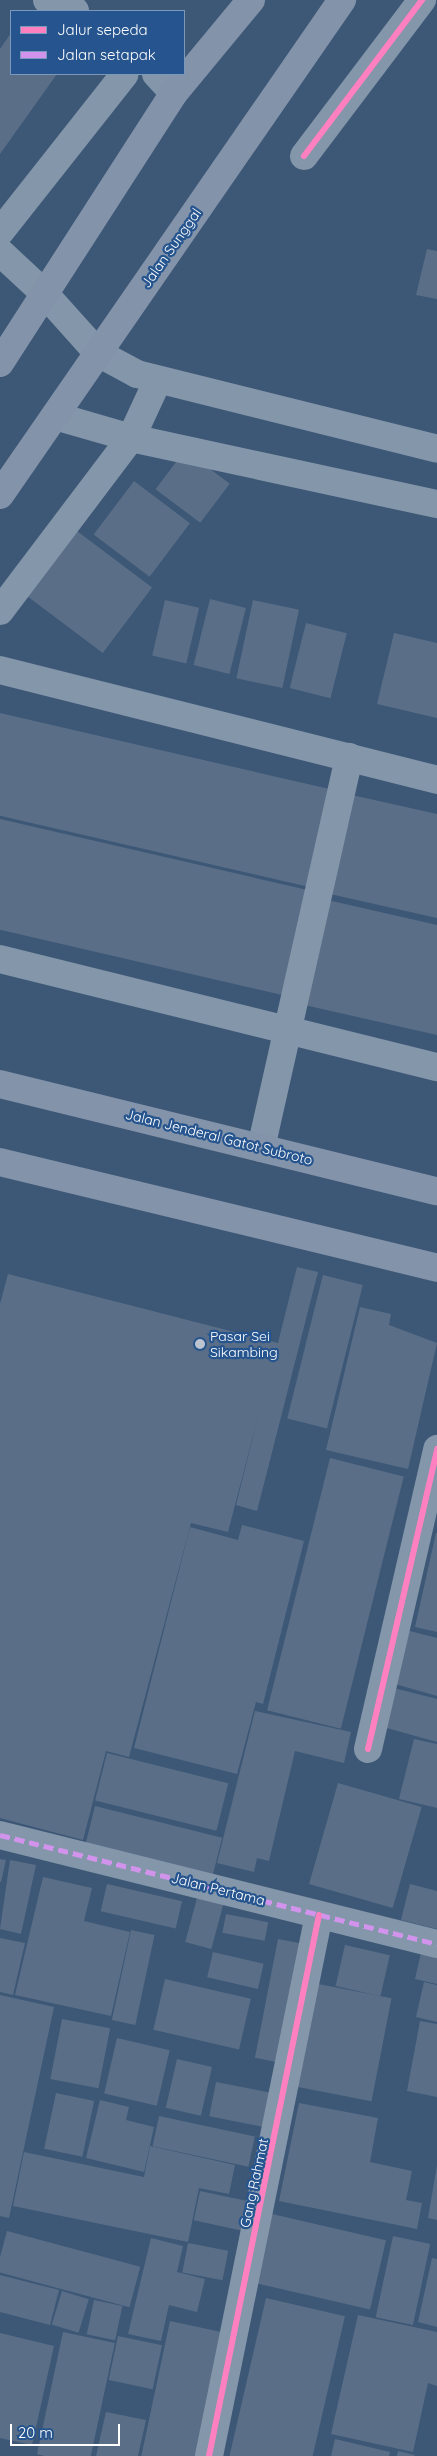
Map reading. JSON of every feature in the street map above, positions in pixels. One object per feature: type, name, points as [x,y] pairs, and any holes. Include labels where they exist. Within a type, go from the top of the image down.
[{"type":"main road","points":[[185,64],[251,0]]},
{"type":"main road","name":"Jalan Sunggal","points":[[0,495],[342,0]]},
{"type":"main road","points":[[0,363],[46,294],[165,84],[174,75]]},
{"type":"main road","name":"Jalan Jenderal Gatot Subroto","points":[[0,1084],[437,1191]]},
{"type":"main road","points":[[0,1162],[437,1268]]},
{"type":"street","points":[[47,0],[72,10]]},
{"type":"street","points":[[304,156],[422,0]]},
{"type":"street","points":[[0,232],[124,75]]},
{"type":"street","points":[[0,252],[46,294],[98,353],[157,382],[437,449]]},
{"type":"street","points":[[0,611],[131,438],[157,382]]},
{"type":"street","points":[[55,416],[131,438],[437,504]]},
{"type":"street","points":[[0,670],[437,780]]},
{"type":"street","points":[[261,1148],[286,1028],[349,757]]},
{"type":"street","points":[[0,958],[437,1067]]},
{"type":"street","points":[[368,1749],[437,1449]]},
{"type":"street","name":"Jalan Pertama","points":[[0,1835],[437,1944]]},
{"type":"street","name":"Gang Rahmat","points":[[208,2456],[320,1915]]},
{"type":"building","points":[[10,34],[10,75],[56,75],[0,154],[0,49]]},
{"type":"building","points":[[427,249],[437,251],[437,299],[416,295]]},
{"type":"building","points":[[185,450],[230,484],[200,523],[156,489]]},
{"type":"building","points":[[134,481],[190,523],[150,577],[94,535]]},
{"type":"building","points":[[77,531],[152,588],[103,653],[28,596]]},
{"type":"building","points":[[210,599],[246,608],[229,674],[194,665]]},
{"type":"building","points":[[165,600],[199,608],[186,663],[152,656]]},
{"type":"building","points":[[253,600],[299,610],[282,688],[236,678]]},
{"type":"building","points":[[306,623],[347,633],[331,698],[290,688]]},
{"type":"building","points":[[394,633],[437,643],[437,718],[377,704]]},
{"type":"building","points":[[0,713],[336,791],[314,888],[0,816]]},
{"type":"building","points":[[352,795],[437,814],[437,918],[330,894]]},
{"type":"building","points":[[0,819],[311,891],[287,996],[0,930]]},
{"type":"building","points":[[323,899],[437,925],[437,1035],[300,1004]]},
{"type":"building","points":[[297,1267],[318,1272],[257,1511],[236,1505],[260,1409],[228,1532],[191,1523],[129,1757],[106,1751],[83,1840],[0,1818],[0,1304],[8,1274],[278,1343]]},
{"type":"building","points":[[323,1275],[363,1285],[327,1429],[287,1419]]},
{"type":"building","points":[[360,1307],[391,1314],[389,1325],[437,1343],[408,1469],[326,1450]]},
{"type":"building","points":[[330,1458],[404,1476],[341,1729],[267,1710]]},
{"type":"building","points":[[242,1525],[304,1541],[263,1704],[256,1702],[237,1774],[134,1748],[190,1527],[238,1540]]},
{"type":"building","points":[[437,1533],[437,1632],[415,1627]]},
{"type":"building","points":[[402,1629],[437,1638],[437,1696],[388,1682]]},
{"type":"building","points":[[386,1686],[437,1699],[437,1742],[376,1725]]},
{"type":"building","points":[[255,1711],[351,1732],[344,1763],[295,1751],[269,1861],[257,1858],[254,1872],[217,1863]]},
{"type":"building","points":[[414,1739],[437,1744],[437,1808],[399,1799]]},
{"type":"building","points":[[107,1753],[228,1783],[216,1831],[95,1801]]},
{"type":"building","points":[[338,1783],[422,1807],[393,1908],[309,1884]]},
{"type":"building","points":[[95,1806],[222,1838],[212,1877],[85,1846]]},
{"type":"building","points":[[0,1859],[6,1860],[1,1882],[0,1882]]},
{"type":"building","points":[[10,1860],[36,1865],[21,1934],[0,1929]]},
{"type":"building","points":[[43,1877],[92,1888],[84,1921],[130,1932],[111,2016],[15,1995]]},
{"type":"building","points":[[107,1884],[182,1901],[176,1929],[101,1911]]},
{"type":"building","points":[[410,1884],[437,1891],[437,1929],[401,1920]]},
{"type":"building","points":[[200,1887],[226,1894],[211,1949],[185,1942]]},
{"type":"building","points":[[226,1914],[268,1922],[265,1941],[222,1933]]},
{"type":"building","points":[[131,1930],[154,1935],[135,2025],[112,2020]]},
{"type":"building","points":[[0,1938],[25,1943],[13,1995],[0,1992]]},
{"type":"building","points":[[278,1939],[309,1945],[286,2064],[255,2058]]},
{"type":"building","points":[[345,1945],[390,1955],[380,1996],[336,1986]]},
{"type":"building","points":[[213,1952],[264,1964],[258,1989],[207,1977]]},
{"type":"building","points":[[421,1953],[437,1956],[437,1984],[415,1979]]},
{"type":"building","points":[[165,1979],[251,1999],[239,2049],[153,2030]]},
{"type":"building","points":[[424,1982],[437,1985],[437,2022],[416,2017]]},
{"type":"building","points":[[313,1983],[392,1998],[371,2101],[293,2086]]},
{"type":"building","points":[[0,1995],[54,2007],[9,2218],[0,2216]]},
{"type":"building","points":[[62,2019],[110,2028],[98,2088],[50,2079]]},
{"type":"building","points":[[420,2021],[437,2024],[437,2097],[407,2091]]},
{"type":"building","points":[[117,2038],[170,2050],[157,2106],[104,2094]]},
{"type":"building","points":[[177,2059],[212,2067],[201,2116],[166,2108]]},
{"type":"building","points":[[216,2082],[271,2093],[264,2127],[209,2116]]},
{"type":"building","points":[[56,2093],[94,2101],[82,2157],[44,2149]]},
{"type":"building","points":[[100,2100],[129,2107],[126,2120],[154,2127],[144,2172],[86,2158]]},
{"type":"building","points":[[299,2103],[378,2118],[370,2162],[412,2171],[406,2200],[422,2203],[417,2229],[279,2201]]},
{"type":"building","points":[[159,2116],[255,2136],[248,2167],[153,2146]]},
{"type":"building","points":[[150,2146],[235,2165],[229,2194],[199,2188],[188,2242],[13,2206],[24,2152],[144,2177]]},
{"type":"building","points":[[437,2165],[437,2220],[428,2218]]},
{"type":"building","points":[[200,2191],[250,2202],[244,2231],[194,2220]]},
{"type":"building","points":[[272,2214],[386,2240],[370,2309],[256,2283]]},
{"type":"building","points":[[7,2231],[140,2267],[129,2307],[0,2273],[0,2257]]},
{"type":"building","points":[[393,2236],[430,2244],[413,2325],[376,2317]]},
{"type":"building","points":[[151,2238],[183,2246],[177,2272],[205,2279],[197,2312],[169,2305],[161,2341],[128,2334]]},
{"type":"building","points":[[188,2243],[228,2251],[223,2280],[182,2272]]},
{"type":"building","points":[[432,2258],[437,2259],[437,2327],[418,2322]]},
{"type":"building","points":[[0,2275],[59,2290],[50,2325],[0,2312]]},
{"type":"building","points":[[62,2291],[89,2299],[79,2333],[52,2324]]},
{"type":"building","points":[[266,2298],[345,2316],[313,2456],[230,2456]]},
{"type":"building","points":[[94,2300],[122,2306],[115,2340],[87,2334]]},
{"type":"building","points":[[358,2315],[437,2332],[437,2386],[428,2383],[413,2452],[331,2434]]},
{"type":"building","points":[[170,2321],[225,2333],[199,2456],[141,2456]]},
{"type":"building","points":[[63,2332],[115,2343],[91,2456],[37,2454]]},
{"type":"building","points":[[0,2333],[54,2346],[32,2445],[0,2438]]},
{"type":"building","points":[[118,2336],[162,2345],[153,2389],[109,2380]]},
{"type":"building","points":[[106,2412],[146,2420],[138,2456],[96,2456]]},
{"type":"building","points":[[335,2439],[390,2452],[389,2456],[331,2456]]},
{"type":"building","points":[[398,2451],[415,2455],[397,2456]]},
{"type":"marked path","points":[[0,1835],[437,1944]]},
{"type":"cycle path","points":[[304,156],[422,0]]},
{"type":"cycle path","points":[[368,1749],[437,1449]]},
{"type":"cycle path","points":[[209,2456],[319,1915]]},
{"type":"place","name":"Pasar Sei Sikambing","points":[[200,1344]]}]
